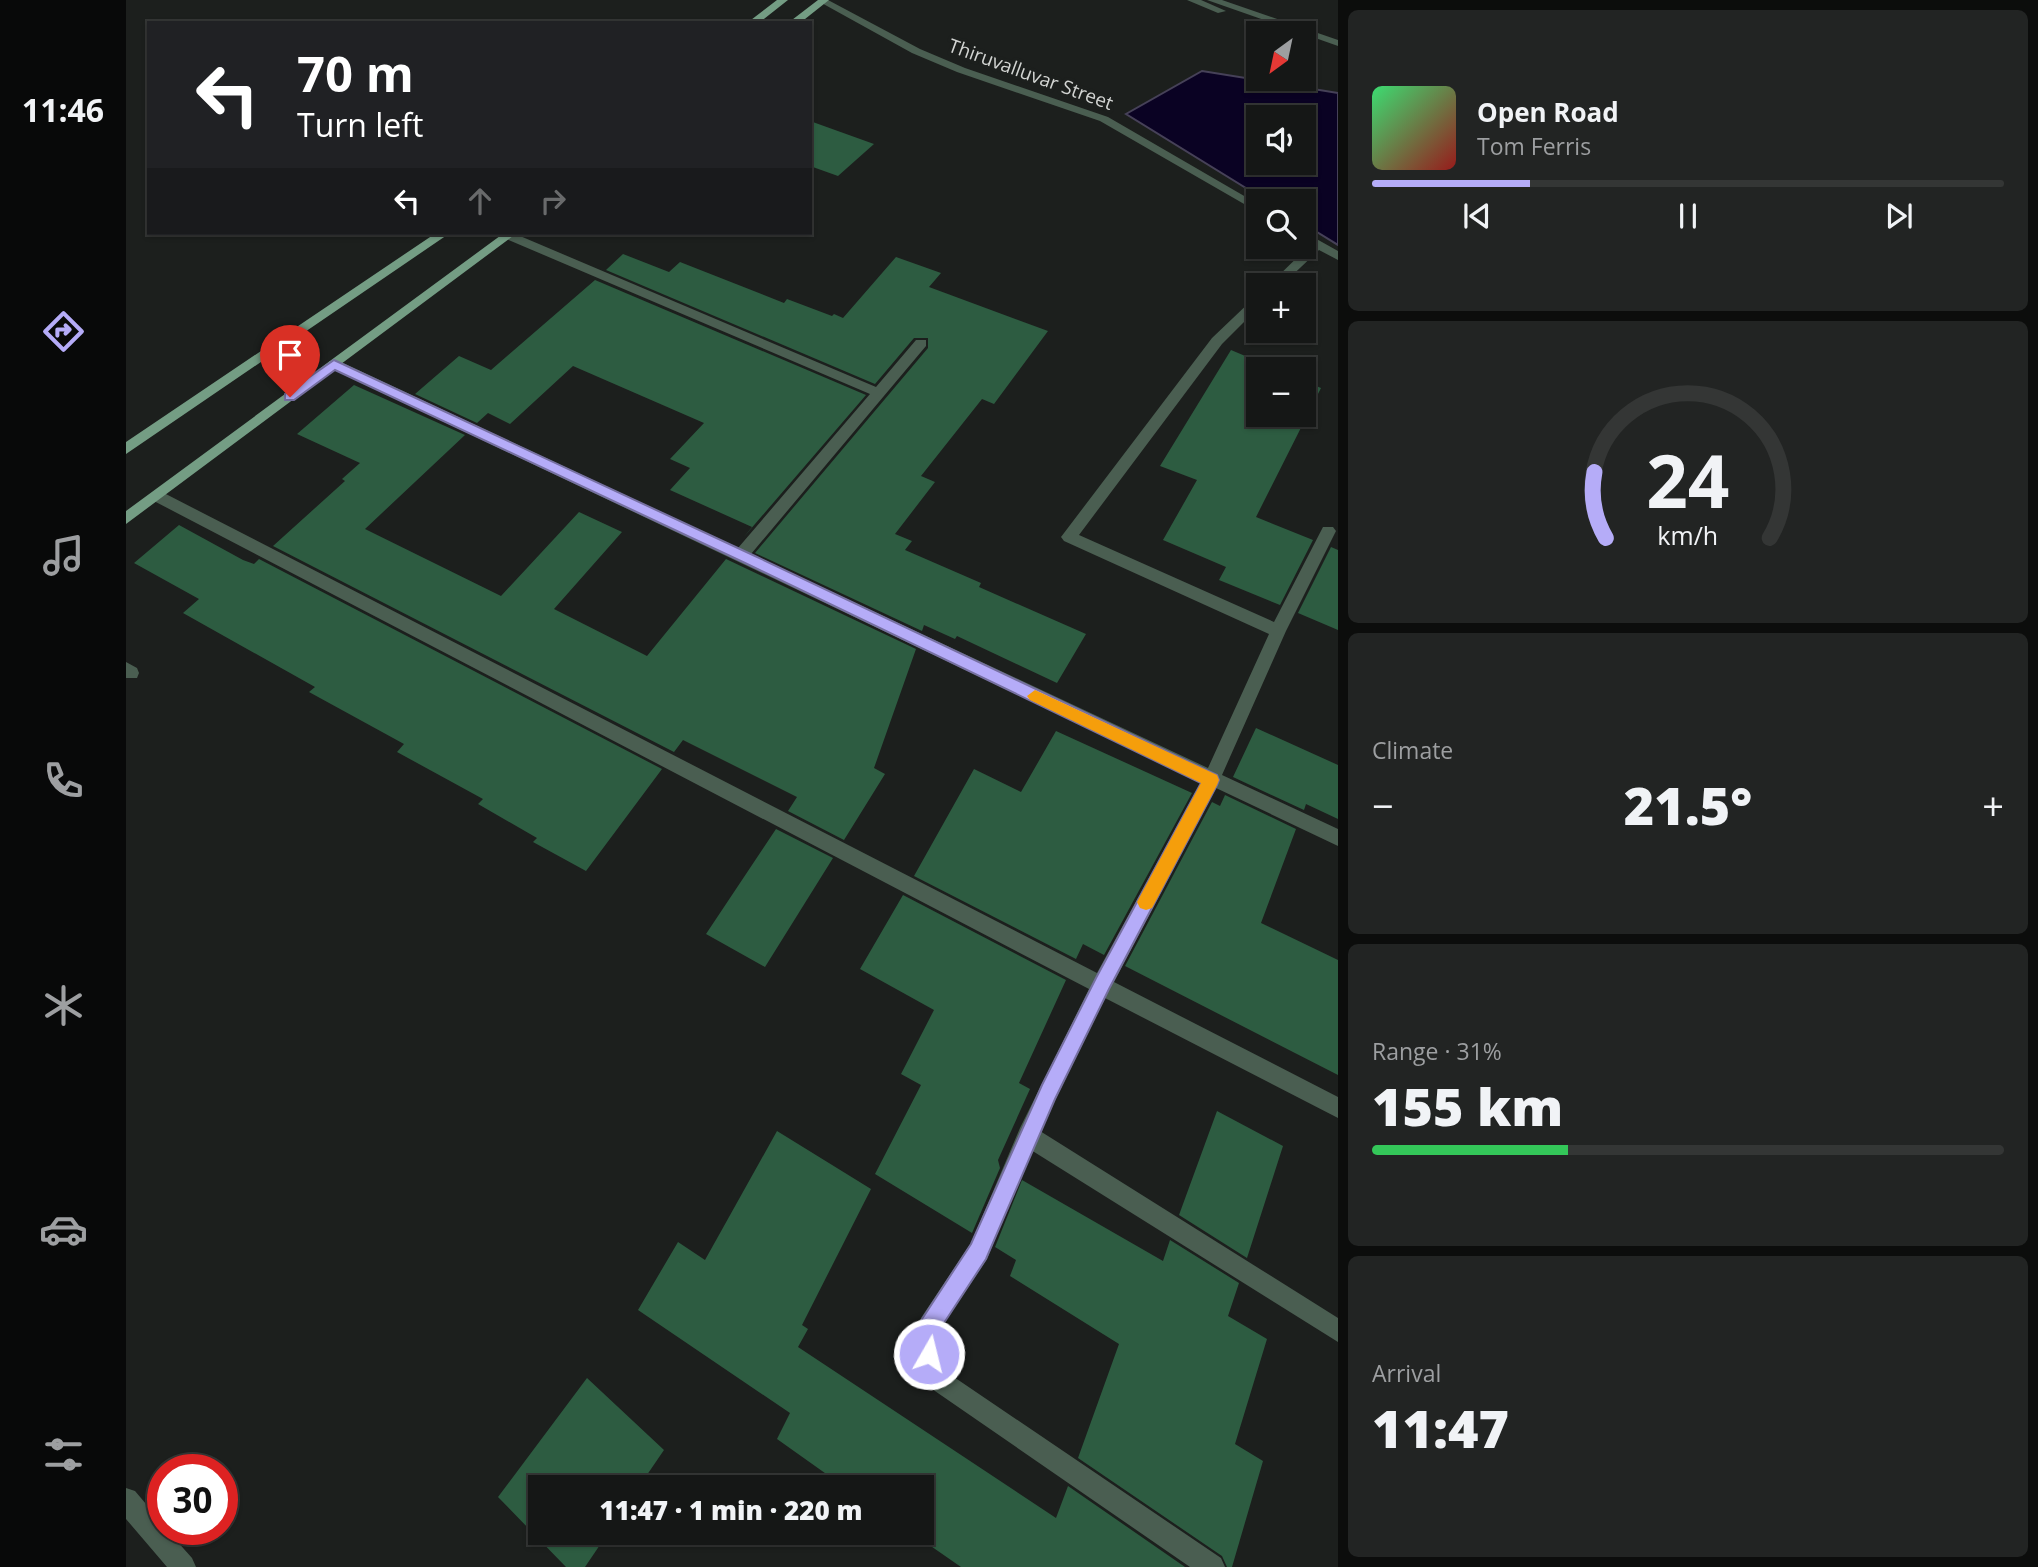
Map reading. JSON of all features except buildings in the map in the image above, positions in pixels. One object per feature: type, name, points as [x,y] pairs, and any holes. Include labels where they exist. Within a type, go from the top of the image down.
[{"type":"main road","points":[[755,21],[783,0]]},
{"type":"main road","points":[[796,21],[824,0]]},
{"type":"main road","points":[[126,450],[441,235]]},
{"type":"main road","points":[[126,519],[509,235]]},
{"type":"street","name":"Thiruvalluvar Street","points":[[824,0],[916,51],[961,70],[1104,119],[1246,202]]},
{"type":"street","points":[[1192,0],[1247,21]]},
{"type":"street","points":[[1212,0],[1338,43]]},
{"type":"street","points":[[1316,48],[1338,56]]},
{"type":"street","points":[[512,235],[879,393]]},
{"type":"street","points":[[1288,273],[1318,244],[1338,256]]},
{"type":"street","points":[[1246,313],[1217,341],[1069,537],[1278,631]]},
{"type":"street","points":[[741,555],[921,343]]},
{"type":"street","points":[[334,364],[1338,838]]},
{"type":"street","points":[[157,496],[1338,1108]]},
{"type":"street","points":[[1212,1567],[940,1381],[929,1354],[929,1326],[979,1251],[1027,1135],[1102,984],[1211,780],[1278,631],[1328,531]]},
{"type":"street","points":[[1027,1135],[1338,1331]]},
{"type":"street","points":[[126,1500],[183,1567]]},
{"type":"shaded area","points":[[1202,71],[1246,78],[1246,91],[1316,89],[1338,93],[1338,245],[1316,231],[1316,189],[1248,189],[1126,114]]},
{"type":"slow traffic","points":[[1035,696],[1211,780],[1146,902]]},
{"type":"route","points":[[290,397],[334,364],[750,559],[1211,780],[1102,984],[1027,1135],[979,1251],[929,1326],[929,1354]]}]
